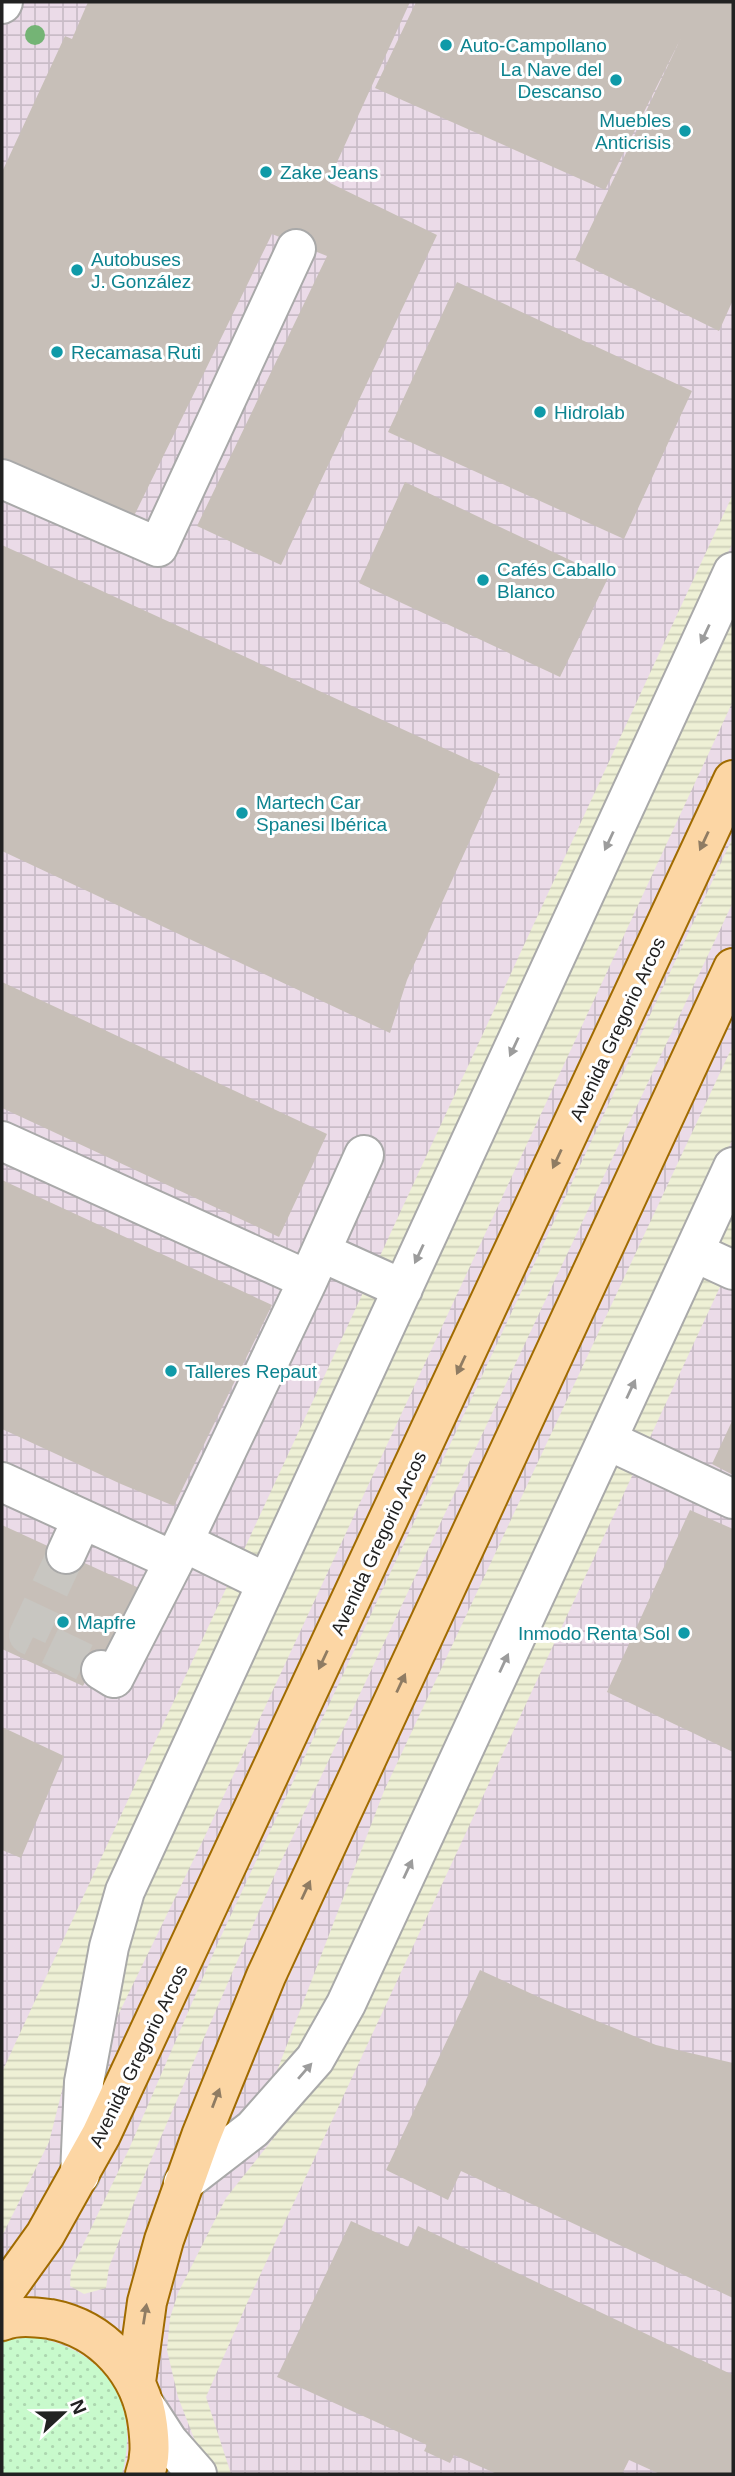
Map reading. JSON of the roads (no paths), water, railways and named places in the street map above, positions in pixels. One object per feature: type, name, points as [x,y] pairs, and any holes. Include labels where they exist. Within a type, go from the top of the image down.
[{"type":"main road","name":"Avenida Gregorio Arcos","points":[[9,2281],[45,2235],[80,2175],[161,2009],[733,779]]},
{"type":"main road","points":[[145,2474],[150,2446],[141,2394],[151,2281],[183,2183],[265,1976],[733,968]]},
{"type":"main road","points":[[2,2321],[36,2317],[60,2321],[84,2330],[121,2360],[141,2394]]},
{"type":"street","points":[[2,479],[158,547],[296,249]]},
{"type":"street","points":[[80,2175],[84,2082],[109,1947],[125,1891],[733,572]]},
{"type":"street","points":[[2,1141],[314,1266],[403,1289]]},
{"type":"street","points":[[101,1670],[114,1678],[180,1552],[364,1155]]},
{"type":"street","points":[[183,2183],[253,2129],[315,2059],[351,1992],[733,1167]]},
{"type":"street","points":[[694,1252],[733,1270]]},
{"type":"street","points":[[607,1440],[733,1499]]},
{"type":"street","points":[[2,1482],[82,1519],[267,1583]]},
{"type":"street","points":[[66,1554],[82,1519]]},
{"type":"street","points":[[141,2394],[168,2441],[197,2474]]},
{"type":"tunnel","points":[[66,1554],[28,1635],[101,1670]]},
{"type":"place","name":"Auto-Campollano","points":[[446,45]]},
{"type":"place","name":"La Nave del Descanso","points":[[616,80]]},
{"type":"place","name":"Muebles Anticrisis","points":[[685,131]]},
{"type":"place","name":"Zake Jeans","points":[[266,172]]},
{"type":"place","name":"Autobuses J. González","points":[[77,270]]},
{"type":"place","name":"Recamasa Ruti","points":[[57,352]]},
{"type":"place","name":"Hidrolab","points":[[540,412]]},
{"type":"place","name":"Cafés Caballo Blanco","points":[[483,580]]},
{"type":"place","name":"Martech Car Spanesi Ibérica","points":[[242,813]]},
{"type":"place","name":"Talleres Repaut","points":[[171,1371]]},
{"type":"place","name":"Mapfre","points":[[63,1622]]},
{"type":"place","name":"Inmodo Renta Sol","points":[[684,1633]]}]
